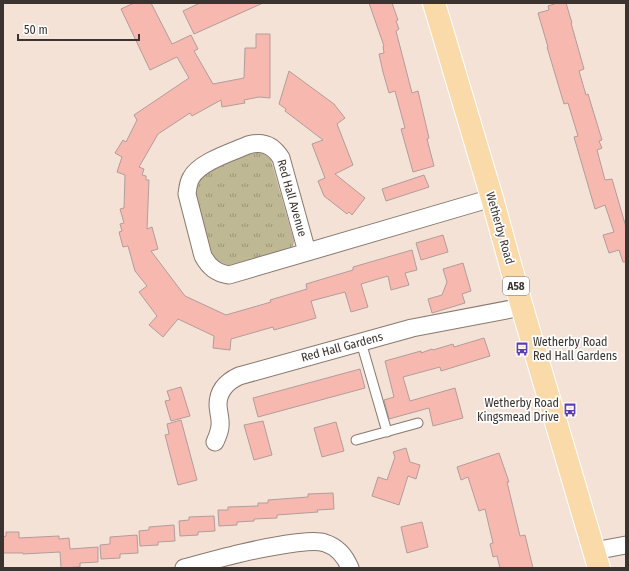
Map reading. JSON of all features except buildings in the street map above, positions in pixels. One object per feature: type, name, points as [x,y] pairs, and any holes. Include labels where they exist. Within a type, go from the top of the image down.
[{"type":"main road","name":"Wetherby Road","points":[[434,3],[492,198],[522,307],[596,560]]},
{"type":"street","name":"Red Hall Avenue","points":[[307,252],[281,158],[270,146],[255,143],[248,145],[203,166],[196,171],[191,178],[188,185],[187,194],[203,256],[213,269],[221,274],[229,275],[492,198]]},
{"type":"street","name":"Red Hall Gardens","points":[[215,442],[220,432],[218,404],[219,395],[223,386],[238,376],[412,328],[522,307]]},
{"type":"street","points":[[184,568],[224,557],[282,545],[312,541],[325,542],[336,548],[344,556],[350,568]]},
{"type":"street","points":[[596,560],[626,545]]},
{"type":"lane","points":[[361,342],[387,432]]},
{"type":"lane","points":[[356,440],[418,423]]},
{"type":"green space","points":[[248,152],[261,153],[266,155],[271,160],[294,241],[293,246],[231,266],[219,264],[210,256],[194,193],[195,185],[205,173]]},
{"type":"place","name":"Wetherby Road Red Hall Gardens","points":[[522,349]]},
{"type":"place","name":"Wetherby Road Kingsmead Drive","points":[[570,410]]}]
